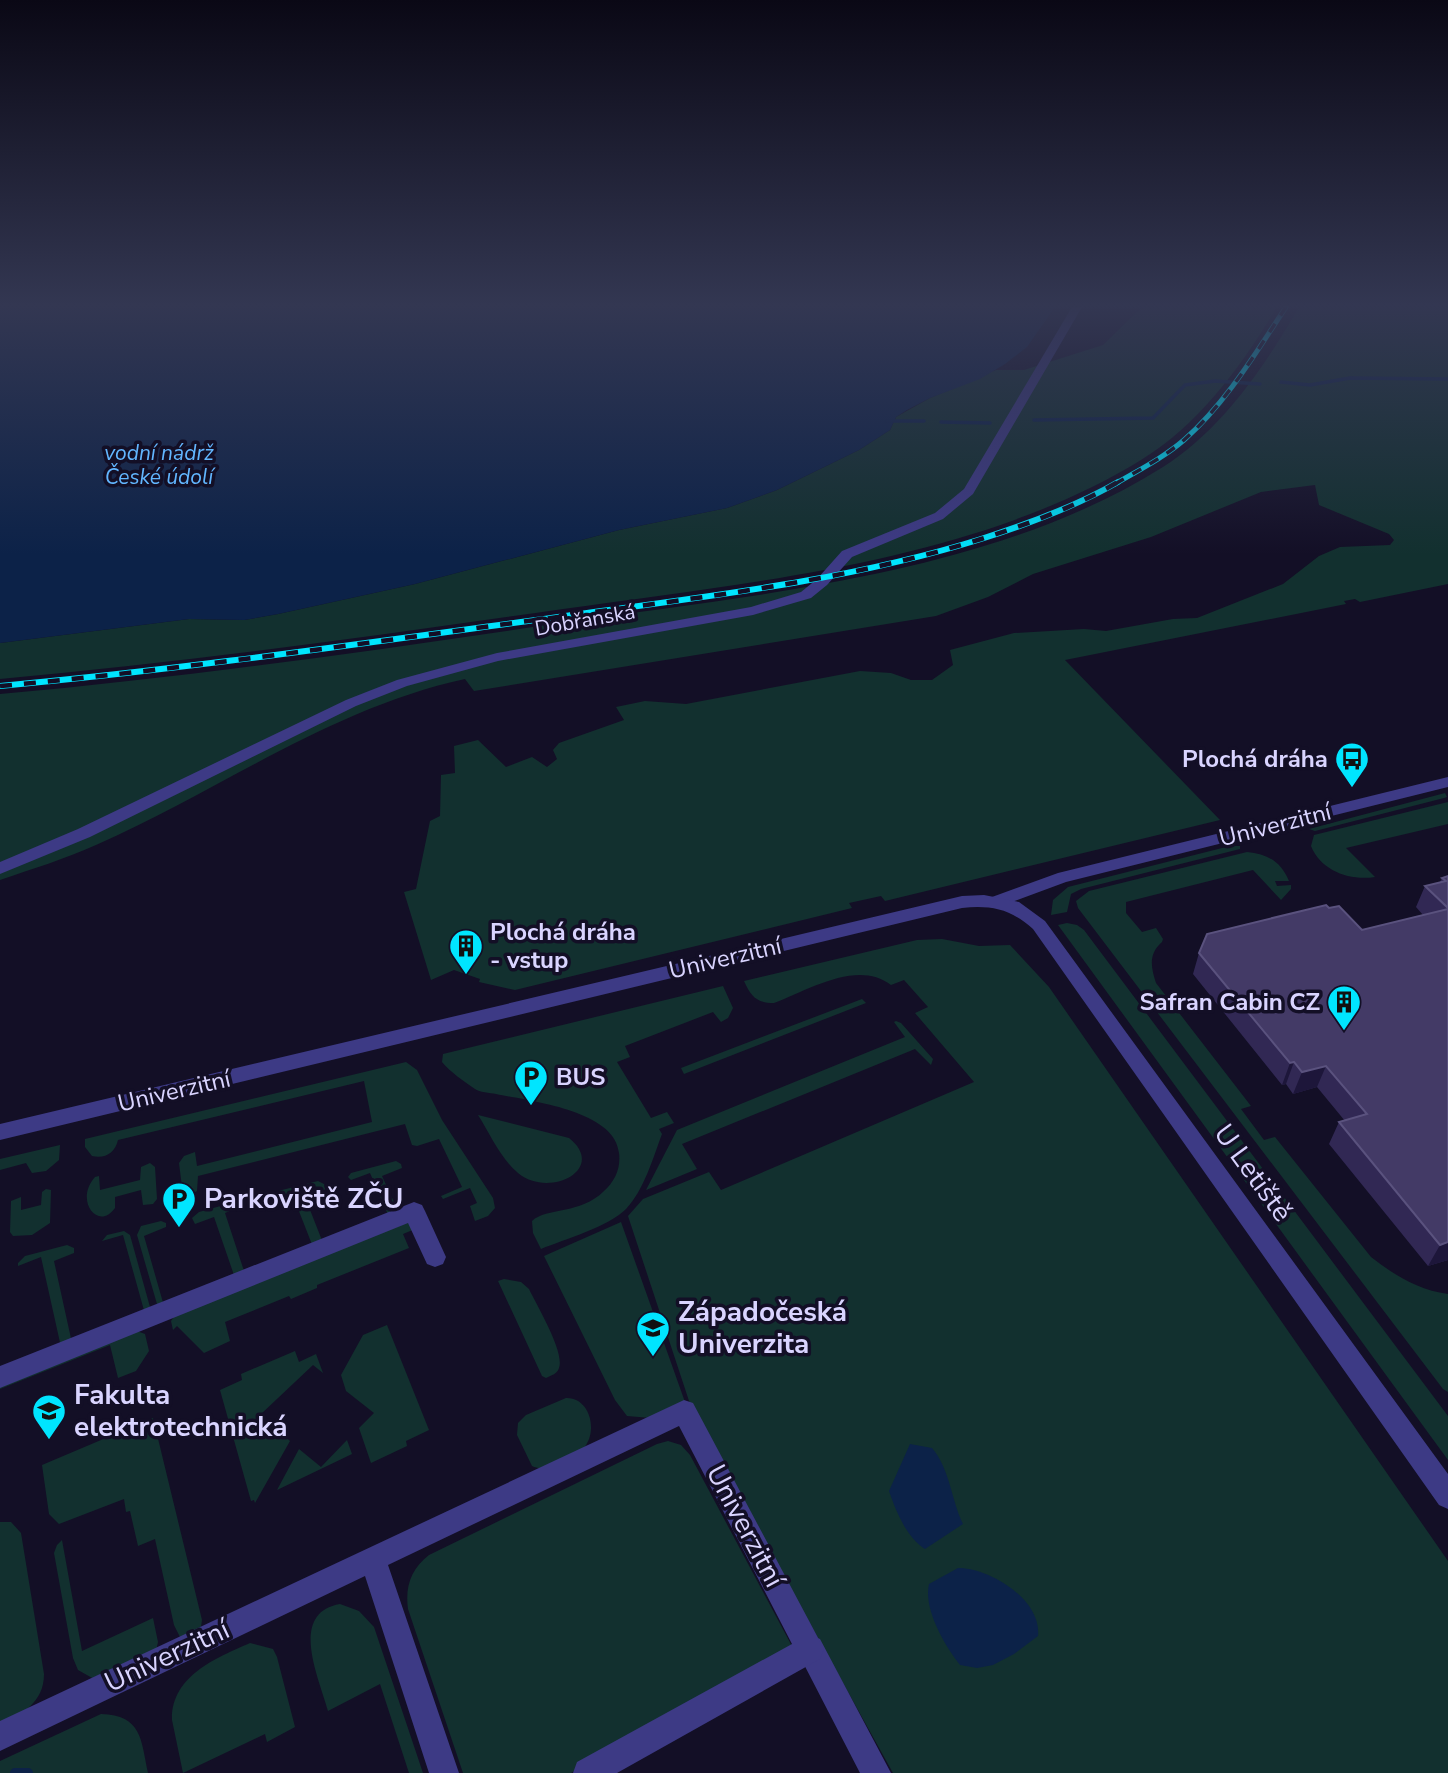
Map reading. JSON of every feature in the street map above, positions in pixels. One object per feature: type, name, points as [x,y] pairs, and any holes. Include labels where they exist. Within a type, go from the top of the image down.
[{"type":"street","name":"Dobřanská","points":[[0,867],[84,834],[351,703],[402,683],[485,660],[776,607],[806,595],[822,582],[847,554],[939,516],[969,491],[1028,390]]},
{"type":"street","name":"Univerzitní","points":[[0,1132],[962,902],[998,901],[1052,880],[1448,782]]},
{"type":"street","name":"U Letiště","points":[[998,901],[1021,909],[1039,925],[1448,1496]]},
{"type":"street","points":[[0,1377],[414,1211],[435,1256]]},
{"type":"street","name":"Univerzitní","points":[[0,1735],[684,1410],[876,1773]]},
{"type":"street","points":[[373,1559],[444,1773]]},
{"type":"street","points":[[588,1773],[810,1649]]},
{"type":"green space","points":[[949,390],[1220,390],[1201,411],[1162,445],[1141,460],[1076,495],[1007,523],[935,545],[861,563],[710,589],[282,648],[0,679],[0,643],[189,619],[244,620],[278,614],[415,584],[619,530],[727,508],[777,490],[859,450],[890,430],[896,417]]},
{"type":"green space","points":[[1244,390],[1448,390],[1448,584],[1360,602],[1355,599],[1344,601],[1346,604],[1065,660],[1220,820],[885,901],[881,896],[849,903],[852,908],[515,990],[479,982],[480,979],[454,970],[431,980],[404,892],[416,889],[430,821],[440,816],[441,775],[455,773],[454,746],[478,740],[506,767],[532,757],[547,767],[557,759],[553,750],[559,743],[624,720],[616,707],[645,701],[686,704],[860,671],[891,673],[911,680],[932,680],[953,665],[950,650],[1014,633],[1084,629],[1106,631],[1173,619],[1197,618],[1283,584],[1319,556],[1340,547],[1390,545],[1394,540],[1389,534],[1319,505],[1315,485],[1261,492],[1151,537],[1033,574],[988,597],[936,616],[474,691],[465,679],[416,692],[322,730],[142,824],[96,845],[0,880],[0,694],[284,662],[718,601],[874,574],[951,556],[1026,532],[1097,503],[1163,467],[1205,434]]},
{"type":"green space","points":[[1445,793],[1447,797],[1444,798],[1315,831],[1309,829]]},
{"type":"green space","points":[[1448,802],[1448,824],[1346,848],[1375,877],[1346,876],[1337,872],[1322,862],[1311,846],[1314,835]]},
{"type":"green space","points":[[1230,846],[1240,846],[1240,849],[1081,889],[1071,894],[1067,912],[1051,915],[1053,900],[1068,887]]},
{"type":"green space","points":[[1247,852],[1267,857],[1282,869],[1289,881],[1275,881],[1277,886],[1291,885],[1291,889],[1281,900],[1253,870],[1126,902],[1126,913],[1142,932],[1156,928],[1163,939],[1153,956],[1152,967],[1156,983],[1251,1106],[1241,1109],[1264,1140],[1275,1137],[1371,1257],[1407,1281],[1448,1294],[1448,1392],[1443,1389],[1078,908],[1076,901],[1089,891]]},
{"type":"green space","points":[[1067,923],[1084,930],[1448,1416],[1448,1460],[1058,925]]},
{"type":"green space","points":[[942,939],[979,946],[1010,945],[1049,987],[1448,1561],[1448,1773],[893,1773],[693,1413],[628,1216],[643,1199],[709,1172],[721,1190],[974,1082],[915,1013],[928,1007],[904,980],[891,985],[864,975],[848,976],[833,979],[774,1003],[755,998],[744,981],[917,940]]},
{"type":"green space","points":[[723,986],[733,1008],[728,1018],[721,1022],[713,1012],[625,1046],[630,1057],[617,1062],[651,1118],[667,1112],[674,1123],[659,1129],[662,1134],[643,1183],[632,1201],[609,1221],[541,1249],[533,1233],[532,1221],[546,1214],[585,1204],[608,1187],[619,1164],[614,1138],[587,1117],[568,1110],[477,1090],[445,1066],[442,1062],[443,1054]]},
{"type":"green space","points":[[862,999],[866,1003],[684,1074],[681,1068]]},
{"type":"green space","points":[[894,1022],[901,1023],[933,1059],[931,1065],[915,1049],[682,1144],[697,1169],[646,1190],[677,1130],[905,1037]]},
{"type":"green space","points":[[406,1062],[417,1070],[442,1120],[493,1198],[495,1208],[488,1216],[475,1221],[470,1206],[477,1203],[470,1188],[443,1199],[441,1196],[462,1187],[439,1139],[412,1145],[405,1124],[198,1176],[197,1191],[183,1195],[179,1163],[184,1156],[195,1152],[197,1166],[372,1122],[364,1081],[118,1140],[112,1152],[105,1156],[92,1156],[85,1147],[85,1139]]},
{"type":"green space","points":[[478,1115],[569,1138],[579,1149],[582,1160],[578,1170],[558,1182],[545,1183],[518,1173],[506,1161]]},
{"type":"green space","points":[[60,1145],[59,1160],[46,1171],[32,1173],[26,1163],[0,1170],[0,1159]]},
{"type":"green space","points":[[396,1161],[402,1168],[382,1176],[399,1213],[389,1217],[370,1173],[351,1180],[348,1177],[351,1173]]},
{"type":"green space","points":[[150,1163],[155,1167],[157,1199],[153,1204],[143,1205],[141,1190],[115,1197],[115,1208],[108,1215],[102,1217],[91,1210],[87,1195],[95,1177],[99,1176],[100,1190],[140,1180],[141,1167]]},
{"type":"green space","points":[[318,1181],[324,1184],[326,1189],[305,1197],[323,1243],[313,1247],[293,1196],[274,1203],[272,1197],[278,1191]]},
{"type":"green space","points":[[51,1190],[50,1223],[32,1235],[13,1236],[10,1232],[11,1201],[21,1197],[21,1210],[41,1205],[42,1192]]},
{"type":"green space","points":[[242,1200],[246,1204],[225,1213],[245,1274],[235,1278],[214,1217],[195,1224],[192,1218],[199,1212]]},
{"type":"green space","points":[[411,1219],[415,1229],[403,1234],[409,1248],[317,1285],[317,1288],[291,1299],[289,1296],[225,1322],[230,1341],[204,1353],[177,1326],[173,1330],[171,1321],[178,1311]]},
{"type":"green space","points":[[161,1221],[166,1223],[166,1227],[144,1236],[164,1306],[157,1304],[137,1235],[141,1226]]},
{"type":"green space","points":[[621,1222],[685,1402],[651,1418],[627,1416],[615,1400],[544,1256]]},
{"type":"green space","points":[[124,1231],[130,1235],[150,1307],[145,1314],[123,1235],[102,1241],[107,1235]]},
{"type":"green space","points":[[67,1245],[74,1248],[74,1253],[54,1261],[72,1343],[61,1347],[41,1257],[18,1266],[18,1263],[25,1256]]},
{"type":"green space","points":[[504,1279],[521,1282],[529,1289],[554,1340],[560,1361],[559,1368],[556,1373],[546,1378],[542,1376],[498,1281]]},
{"type":"green space","points":[[387,1325],[429,1430],[406,1441],[407,1446],[371,1463],[359,1428],[374,1413],[346,1391],[341,1375],[363,1335]]},
{"type":"green space","points":[[134,1330],[145,1334],[149,1351],[136,1371],[118,1378],[110,1345],[0,1389],[0,1383]]},
{"type":"green space","points":[[295,1351],[299,1362],[316,1354],[323,1373],[313,1365],[260,1415],[290,1441],[255,1503],[254,1500],[251,1501],[220,1390],[242,1380],[241,1374]]},
{"type":"green space","points":[[566,1398],[581,1403],[590,1417],[588,1442],[581,1451],[548,1466],[532,1466],[517,1435],[518,1423],[526,1415]]},
{"type":"green space","points":[[153,1418],[202,1620],[201,1627],[181,1639],[174,1625],[155,1539],[138,1546],[130,1511],[126,1512],[124,1499],[59,1524],[49,1514],[42,1465]]},
{"type":"green space","points":[[347,1440],[352,1454],[277,1490],[299,1449],[321,1467]]},
{"type":"green space","points":[[668,1441],[681,1445],[690,1455],[794,1650],[571,1773],[463,1773],[408,1609],[407,1593],[414,1572],[429,1555]]},
{"type":"green space","points":[[0,1522],[11,1522],[21,1533],[44,1674],[36,1700],[24,1712],[0,1727]]},
{"type":"green space","points":[[62,1540],[82,1651],[153,1618],[158,1642],[156,1651],[94,1679],[78,1670],[73,1658],[54,1553]]},
{"type":"green space","points":[[340,1604],[359,1611],[374,1627],[423,1773],[409,1773],[380,1684],[328,1711],[314,1665],[311,1633],[315,1620],[324,1610]]},
{"type":"green space","points":[[250,1643],[273,1649],[295,1727],[267,1742],[265,1734],[183,1773],[172,1720],[179,1692],[187,1680],[210,1662]]},
{"type":"green space","points":[[101,1714],[115,1715],[132,1724],[141,1740],[148,1773],[0,1773],[0,1761]]},
{"type":"water","name":"vodní nádrž České údolí","points":[[0,390],[952,390],[930,398],[896,417],[890,430],[859,450],[777,490],[727,508],[619,530],[415,584],[278,614],[244,620],[189,619],[0,643]]},
{"type":"water","points":[[910,1444],[932,1448],[938,1456],[963,1524],[925,1549],[907,1531],[889,1491]]},
{"type":"water","points":[[958,1568],[985,1574],[1012,1588],[1032,1610],[1038,1636],[1014,1654],[993,1665],[977,1668],[960,1665],[932,1616],[928,1594],[929,1584]]},
{"type":"building","points":[[1448,876],[1448,908],[1425,886],[1446,881],[1442,878]]},
{"type":"building","name":"Safran Cabin CZ","points":[[1326,905],[1329,908],[1339,906],[1362,930],[1448,909],[1448,1242],[1440,1245],[1339,1122],[1367,1114],[1326,1066],[1302,1072],[1294,1062],[1290,1063],[1199,953],[1207,934]]},
{"type":"waterway","points":[[1034,420],[1153,418],[1180,390]]},
{"type":"waterway","points":[[887,421],[924,421]]},
{"type":"waterway","points":[[941,422],[990,423]]},
{"type":"waterway","points":[[15,1773],[28,1773]]},
{"type":"railway","points":[[1115,484],[1184,440],[1229,390]]},
{"type":"railway","points":[[0,686],[140,672],[771,587],[877,567],[981,539],[1051,514],[1118,482]]},
{"type":"place","name":"Plochá dráha","points":[[1352,789]]},
{"type":"place","name":"Plochá dráha - vstup","points":[[466,976]]},
{"type":"place","name":"Safran Cabin CZ","points":[[1344,1032]]},
{"type":"place","name":"BUS","points":[[531,1107]]},
{"type":"place","name":"Parkoviště ZČU","points":[[179,1229]]},
{"type":"place","name":"Západočeská Univerzita","points":[[653,1358]]},
{"type":"place","name":"Fakulta elektrotechnická","points":[[49,1441]]}]
